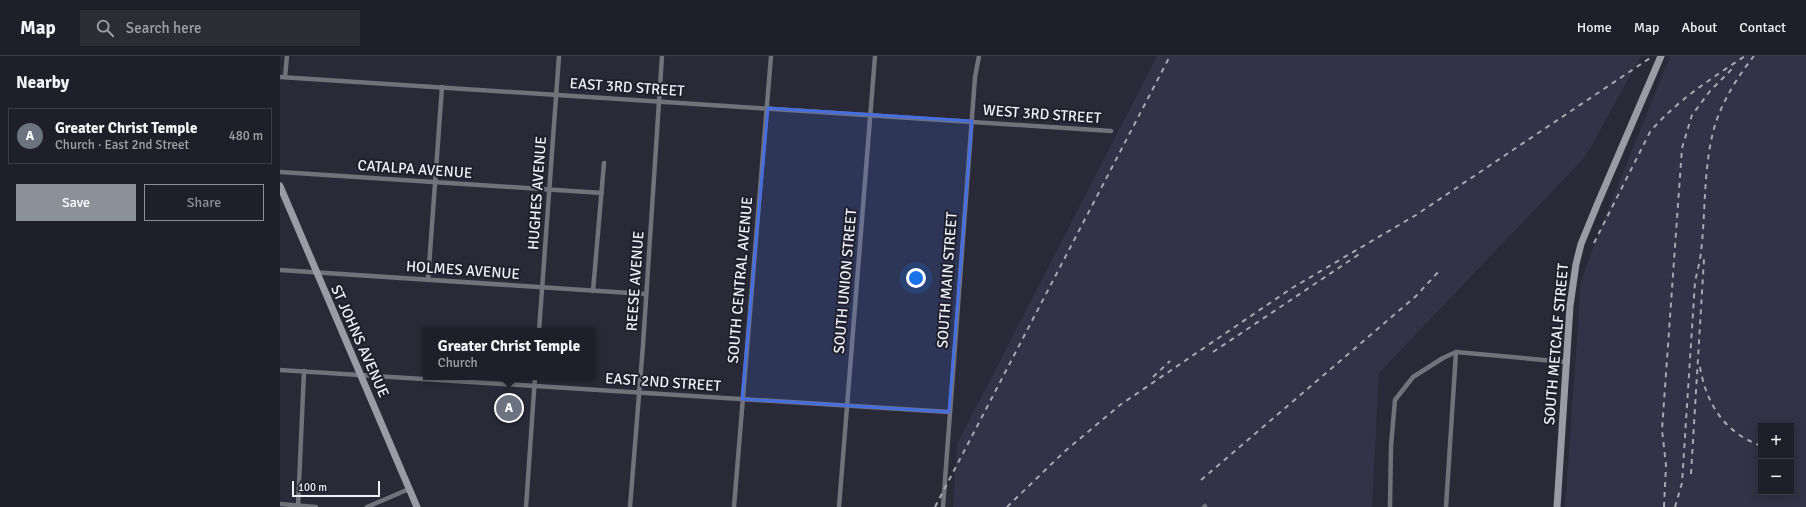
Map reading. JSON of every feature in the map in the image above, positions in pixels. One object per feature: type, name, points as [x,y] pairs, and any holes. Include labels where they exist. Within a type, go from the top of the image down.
[{"type":"main road","name":"SOUTH METCALF STREET","points":[[1557,507],[1566,362],[1576,264],[1581,244],[1661,56]]},
{"type":"main road","name":"ST JOHNS AVENUE","points":[[280,186],[316,272],[362,375],[417,507]]},
{"type":"street","points":[[283,77],[287,56]]},
{"type":"street","name":"HUGHES AVENUE","points":[[539,328],[558,56]]},
{"type":"street","name":"REESE AVENUE","points":[[630,507],[643,345],[645,294],[662,56]]},
{"type":"street","name":"SOUTH CENTRAL AVENUE","points":[[734,507],[768,108],[771,56]]},
{"type":"street","name":"SOUTH UNION STREET","points":[[839,507],[846,406],[871,115],[874,56]]},
{"type":"street","name":"SOUTH MAIN STREET","points":[[943,507],[975,77],[979,56]]},
{"type":"street","name":"EAST 3RD STREET","points":[[283,77],[972,121]]},
{"type":"street","points":[[428,280],[442,87]]},
{"type":"street","name":"WEST 3RD STREET","points":[[972,121],[1111,131]]},
{"type":"street","points":[[593,291],[604,163]]},
{"type":"street","name":"CATALPA AVENUE","points":[[280,172],[602,194]]},
{"type":"street","name":"HOLMES AVENUE","points":[[280,270],[645,294]]},
{"type":"street","points":[[1446,507],[1456,352]]},
{"type":"street","points":[[1390,507],[1395,400],[1405,385],[1442,358],[1456,352],[1566,362]]},
{"type":"street","name":"EAST 2ND STREET","points":[[280,370],[423,379]]},
{"type":"street","points":[[298,506],[304,371]]},
{"type":"street","name":"EAST 2ND STREET","points":[[440,380],[949,412]]},
{"type":"street","points":[[526,507],[535,380]]},
{"type":"street","points":[[367,507],[409,489]]},
{"type":"street","points":[[280,504],[316,507]]},
{"type":"highlighted area","points":[[768,108],[972,121],[949,412],[742,399]]},
{"type":"shaded area","points":[[1157,56],[1641,56],[1586,156],[1379,373],[1372,507],[953,507],[957,444]]},
{"type":"shaded area","points":[[1670,56],[1806,56],[1806,507],[1565,507],[1581,281],[1595,242]]},
{"type":"railway","points":[[935,507],[1170,56]]},
{"type":"railway","points":[[1007,507],[1064,452],[1120,405],[1292,288],[1416,215],[1653,56]]},
{"type":"railway","points":[[1594,243],[1650,132],[1660,120],[1683,100],[1745,56]]},
{"type":"railway","points":[[1675,507],[1682,483],[1695,282],[1703,236],[1708,156],[1718,116],[1737,80],[1754,56]]},
{"type":"railway","points":[[1664,507],[1666,465],[1662,430],[1682,148],[1692,115],[1710,91],[1733,68]]},
{"type":"railway","points":[[1213,352],[1361,253]]},
{"type":"railway","points":[[1691,474],[1704,259]]},
{"type":"railway","points":[[1201,480],[1416,296],[1441,269]]},
{"type":"railway","points":[[1153,377],[1170,361]]},
{"type":"railway","points":[[1700,367],[1707,393],[1719,415],[1736,432],[1758,444]]},
{"type":"place","name":"Greater Christ Temple","points":[[509,408]]}]
